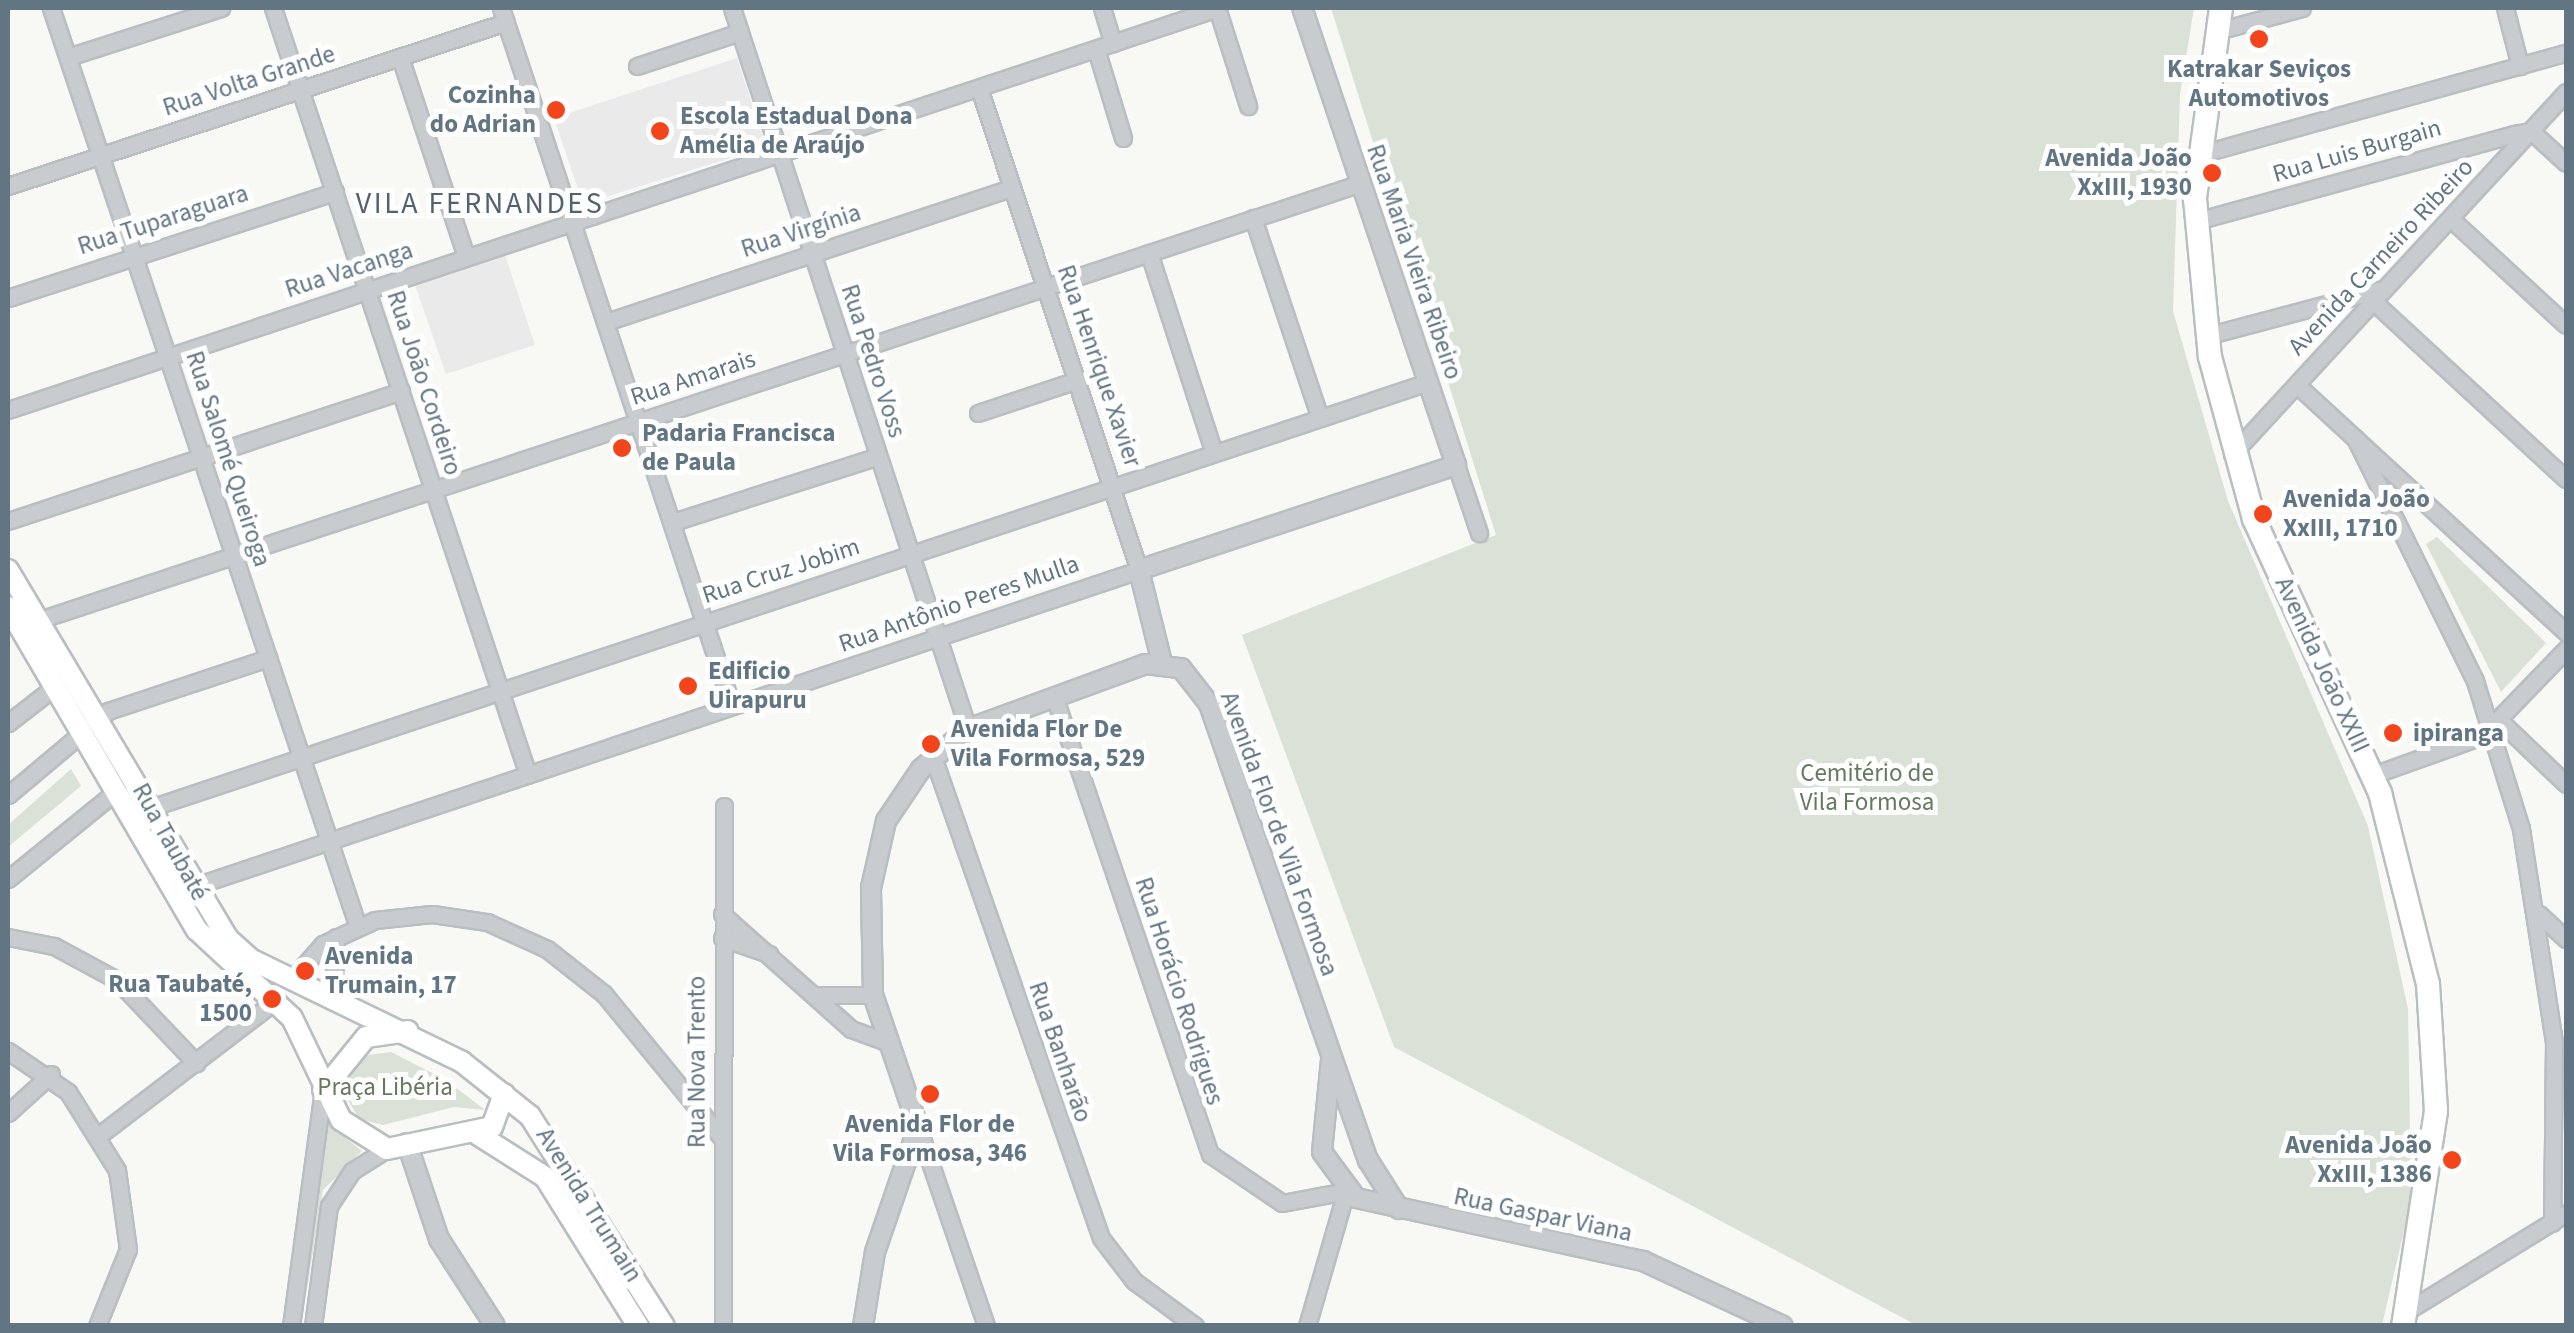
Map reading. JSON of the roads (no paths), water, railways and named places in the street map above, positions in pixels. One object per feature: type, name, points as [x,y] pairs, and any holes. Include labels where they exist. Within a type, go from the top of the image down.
[{"type":"main road","name":"Avenida João XXIII","points":[[2220,8],[2197,154],[2196,221],[2206,336],[2232,454],[2373,775],[2408,888],[2433,1050],[2432,1162],[2405,1318]]},
{"type":"main road","name":"Rua Taubaté","points":[[8,570],[195,886],[237,949],[408,1032]]},
{"type":"main road","name":"Rua Taubaté","points":[[8,607],[76,734],[212,952],[292,1018],[323,1090]]},
{"type":"main road","points":[[292,1018],[294,977]]},
{"type":"main road","points":[[408,1032],[504,1094],[499,1121],[474,1132],[397,1146],[341,1120],[323,1090],[366,1037],[408,1032]]},
{"type":"main road","name":"Avenida Trumain","points":[[504,1094],[553,1141],[664,1326]]},
{"type":"main road","name":"Avenida Trumain","points":[[474,1132],[546,1177],[638,1326]]},
{"type":"street","name":"Rua Salomé Queiroga","points":[[51,8],[358,927]]},
{"type":"street","points":[[68,57],[221,8]]},
{"type":"street","name":"Rua João Cordeiro","points":[[273,8],[528,775]]},
{"type":"street","name":"Rua Pedro Voss","points":[[732,8],[968,729]]},
{"type":"street","points":[[1102,8],[1114,43]]},
{"type":"street","points":[[1218,8],[1248,106]]},
{"type":"street","name":"Rua Vacanga","points":[[8,410],[1114,43],[1187,12],[1218,8]]},
{"type":"street","name":"Rua Maria Vieira Ribeiro","points":[[1302,8],[1479,533]]},
{"type":"street","points":[[2217,32],[2302,8]]},
{"type":"street","points":[[2505,8],[2520,66]]},
{"type":"street","points":[[503,15],[732,706]]},
{"type":"street","name":"Rua Volta Grande","points":[[8,186],[400,57],[503,15]]},
{"type":"street","points":[[637,66],[740,32]]},
{"type":"street","points":[[1096,49],[1124,138]]},
{"type":"street","points":[[2197,154],[2566,53]]},
{"type":"street","points":[[400,57],[466,257]]},
{"type":"street","name":"Rua Henrique Xavier","points":[[979,88],[1113,487],[1162,663]]},
{"type":"street","name":"Avenida Carneiro Ribeiro","points":[[2232,454],[2566,92]]},
{"type":"street","points":[[2532,131],[2566,162]]},
{"type":"street","name":"Rua Luis Burgain","points":[[2196,221],[2532,131]]},
{"type":"street","name":"Rua Amarais","points":[[39,620],[1361,182]]},
{"type":"street","name":"Rua Virgínia","points":[[606,322],[1012,188]]},
{"type":"street","name":"Rua Tuparaguara","points":[[8,298],[334,192]]},
{"type":"street","points":[[1254,218],[1320,418]]},
{"type":"street","points":[[2451,219],[2566,325]]},
{"type":"street","points":[[1149,253],[1214,453]]},
{"type":"street","points":[[2206,336],[2387,288]]},
{"type":"street","points":[[2374,302],[2566,479]]},
{"type":"street","points":[[978,413],[1077,380]]},
{"type":"street","name":"Rua Cruz Jobim","points":[[150,808],[1428,382]]},
{"type":"street","points":[[2297,385],[2566,632]]},
{"type":"street","points":[[8,520],[401,391]]},
{"type":"street","points":[[2355,438],[2497,725],[2539,914],[2555,1077],[2552,1223]]},
{"type":"street","points":[[672,522],[878,456]]},
{"type":"street","name":"Rua Antônio Peres Mulla","points":[[195,886],[1456,464]]},
{"type":"street","points":[[2373,775],[2497,725],[2566,649]]},
{"type":"street","points":[[8,795],[99,718],[268,658]]},
{"type":"street","points":[[986,1326],[886,1042],[873,994],[876,857],[901,796],[933,757],[968,729],[1054,696],[1162,663]]},
{"type":"street","name":"Avenida Flor de Vila Formosa","points":[[1162,663],[1192,676],[1209,704],[1368,1160]]},
{"type":"street","points":[[8,723],[53,688]]},
{"type":"street","name":"Rua Horácio Rodrigues","points":[[1054,696],[1210,1154],[1282,1203],[1346,1190]]},
{"type":"street","points":[[2497,725],[2566,784]]},
{"type":"street","name":"Rua Banharão","points":[[933,757],[1101,1238],[1134,1281],[1196,1326]]},
{"type":"street","points":[[8,880],[114,793]]},
{"type":"street","name":"Rua Nova Trento","points":[[720,1324],[724,806]]},
{"type":"street","points":[[722,914],[851,1029],[886,1042]]},
{"type":"street","points":[[2539,914],[2566,939]]},
{"type":"street","points":[[294,977],[336,937],[358,927],[463,916],[547,949],[632,1020],[722,1138]]},
{"type":"street","points":[[8,937],[54,946],[116,980],[196,1063]]},
{"type":"street","points":[[333,994],[336,937]]},
{"type":"street","points":[[722,938],[766,954]]},
{"type":"street","points":[[722,972],[766,954]]},
{"type":"street","points":[[816,995],[873,994]]},
{"type":"street","points":[[98,1136],[275,1001]]},
{"type":"street","points":[[8,1050],[51,1074],[98,1136],[129,1216],[102,1322]]},
{"type":"street","name":"Avenida Flor de Vila Formosa","points":[[1331,1055],[1320,1125],[1327,1167],[1346,1190]]},
{"type":"street","points":[[8,1113],[51,1074]]},
{"type":"street","points":[[291,1326],[323,1090]]},
{"type":"street","points":[[1320,1125],[1339,1116],[1360,1135]]},
{"type":"street","points":[[863,1326],[875,1252],[918,1128]]},
{"type":"street","points":[[313,1326],[329,1206],[352,1171],[397,1146],[439,1239],[495,1326]]},
{"type":"street","points":[[1308,1326],[1346,1190],[1368,1160],[1399,1210]]},
{"type":"street","name":"Rua Gaspar Viana","points":[[1346,1190],[1399,1210],[1643,1262],[1783,1326]]},
{"type":"street","points":[[2405,1318],[2566,1213]]},
{"type":"place","name":"Katrakar Seviços Automotivos","points":[[2259,39]]},
{"type":"place","name":"Cozinha do Adrian","points":[[556,110]]},
{"type":"place","name":"Escola Estadual Dona Amélia de Araújo","points":[[660,131]]},
{"type":"place","name":"Avenida João XxIII, 1930","points":[[2212,173]]},
{"type":"place","name":"Padaria Francisca de Paula","points":[[622,448]]},
{"type":"place","name":"Avenida João XxIII, 1710","points":[[2263,514]]},
{"type":"place","name":"Edificio Uirapuru","points":[[688,686]]},
{"type":"place","name":"ipiranga","points":[[2393,733]]},
{"type":"place","name":"Avenida Flor De Vila Formosa, 529","points":[[931,744]]},
{"type":"place","name":"Avenida Trumain, 17","points":[[305,971]]},
{"type":"place","name":"Rua Taubaté, 1500","points":[[272,999]]},
{"type":"place","name":"Avenida Flor de Vila Formosa, 346","points":[[930,1094]]},
{"type":"place","name":"Avenida João XxIII, 1386","points":[[2452,1160]]},
{"type":"district","name":"VILA FERNANDES","points":[[480,204]]},
{"type":"park label","name":"Cemitério de Vila Formosa","points":[[1867,788]]},
{"type":"park label","name":"Praça Libéria","points":[[385,1087]]}]
